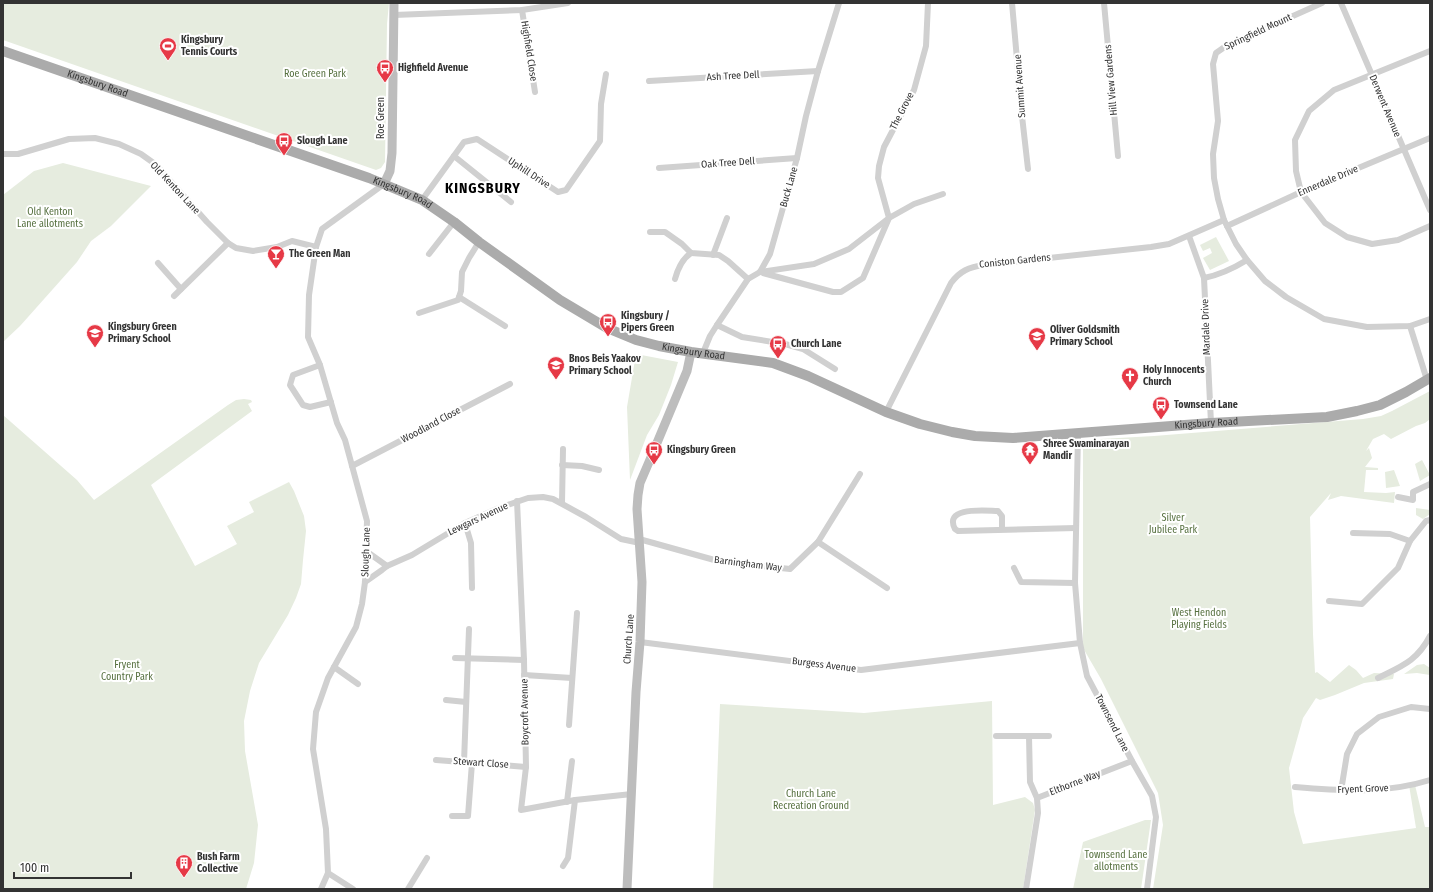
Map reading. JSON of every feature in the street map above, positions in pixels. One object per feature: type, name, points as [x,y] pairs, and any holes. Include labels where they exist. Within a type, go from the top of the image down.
[{"type":"main road","name":"Roe Green","points":[[384,184],[390,171],[392,148],[394,3]]},
{"type":"main road","name":"Kingsbury Road","points":[[3,51],[384,184],[422,200],[560,300],[607,328],[636,340],[691,352],[773,363],[808,376],[886,412],[920,424],[952,432],[975,436],[1013,438],[1211,423],[1320,417],[1357,411],[1380,405],[1428,379]]},
{"type":"main road","name":"Church Lane","points":[[627,889],[642,582],[637,510],[640,483],[674,398],[687,371],[691,352]]},
{"type":"street","points":[[394,15],[522,10],[568,3]]},
{"type":"street","name":"Buck Lane","points":[[760,272],[770,254],[797,158],[818,71],[839,3]]},
{"type":"street","name":"The Grove","points":[[889,218],[878,178],[879,166],[884,147],[914,90],[926,46],[928,3]]},
{"type":"street","name":"Summit Avenue","points":[[1012,3],[1028,169]]},
{"type":"street","name":"Hill View Gardens","points":[[1104,3],[1118,156]]},
{"type":"street","name":"Springfield Mount","points":[[1224,220],[1214,178],[1213,154],[1218,121],[1213,64],[1216,53],[1226,46],[1322,3]]},
{"type":"street","name":"Derwent Avenue","points":[[1341,3],[1430,210]]},
{"type":"street","name":"Highfield Close","points":[[522,10],[535,92]]},
{"type":"street","points":[[1430,51],[1334,90],[1309,112],[1295,140],[1296,171],[1301,192],[1325,222],[1347,237],[1372,244],[1398,240],[1430,226]]},
{"type":"street","name":"Ash Tree Dell","points":[[649,81],[818,71]]},
{"type":"street","name":"Uphill Drive","points":[[422,200],[464,142],[477,139],[558,192],[566,190],[600,142],[601,104],[606,74]]},
{"type":"street","name":"Old Kenton Lane","points":[[3,154],[18,154],[69,139],[95,138],[119,144],[141,154],[155,164],[207,222],[228,243],[236,248],[253,251],[277,247],[292,241],[316,247]]},
{"type":"street","name":"Ennerdale Drive","points":[[1227,226],[1301,192],[1430,138]]},
{"type":"street","points":[[454,156],[511,202]]},
{"type":"street","name":"Oak Tree Dell","points":[[659,168],[797,158]]},
{"type":"street","name":"Slough Lane","points":[[328,873],[326,829],[313,749],[316,712],[328,678],[356,627],[362,604],[365,582],[367,521],[345,440],[337,424],[320,365],[308,337],[310,295],[316,247],[322,229],[384,184]]},
{"type":"street","points":[[703,353],[717,324],[748,279],[760,272],[814,264],[849,250],[889,218],[914,204],[943,194]]},
{"type":"street","points":[[713,255],[727,218]]},
{"type":"street","points":[[760,272],[833,292],[841,292],[863,278],[889,218]]},
{"type":"street","points":[[1224,220],[1236,244],[1247,260],[1265,281],[1286,297],[1324,319],[1367,327],[1410,326],[1430,319]]},
{"type":"street","name":"Coniston Gardens","points":[[886,412],[951,283],[957,275],[964,270],[972,266],[1169,244],[1224,220]]},
{"type":"street","points":[[429,254],[454,222]]},
{"type":"street","points":[[650,232],[665,232],[692,253]]},
{"type":"street","name":"Mardale Drive","points":[[1189,236],[1204,278],[1211,423]]},
{"type":"street","points":[[418,313],[458,300],[461,291],[462,272],[479,242]]},
{"type":"street","points":[[174,296],[228,243]]},
{"type":"street","points":[[675,279],[685,257],[692,253],[719,255],[748,279]]},
{"type":"street","points":[[1204,278],[1239,265],[1247,260]]},
{"type":"street","points":[[158,262],[181,289]]},
{"type":"street","points":[[459,297],[505,326]]},
{"type":"street","points":[[717,324],[742,337],[785,344],[803,349],[835,369]]},
{"type":"street","points":[[1410,326],[1428,379]]},
{"type":"street","points":[[320,365],[293,375],[290,385],[303,405],[310,407],[331,402]]},
{"type":"street","name":"Woodland Close","points":[[352,466],[510,384]]},
{"type":"street","name":"Townsend Lane","points":[[1078,433],[1075,583],[1080,643],[1087,676],[1132,762],[1152,796],[1156,817],[1147,889]]},
{"type":"street","points":[[562,504],[563,449]]},
{"type":"street","points":[[562,465],[582,466],[599,470]]},
{"type":"street","name":"Barningham Way","points":[[639,541],[718,561],[790,569],[818,542],[860,474]]},
{"type":"street","points":[[1398,497],[1413,500],[1414,492],[1430,484]]},
{"type":"street","name":"Lewgars Avenue","points":[[365,582],[387,566],[412,555],[465,523],[499,508],[528,498],[543,497],[553,499],[621,539],[639,541]]},
{"type":"street","name":"Boycroft Avenue","points":[[517,501],[524,660],[526,767],[521,810],[575,800],[632,794]]},
{"type":"street","points":[[1002,530],[1002,516],[998,511],[962,512],[954,516],[953,520],[953,526],[958,531],[1002,530],[1076,528]]},
{"type":"street","points":[[1329,601],[1362,604],[1398,568],[1410,541],[1426,521],[1430,520]]},
{"type":"street","points":[[465,523],[471,543],[472,588]]},
{"type":"street","points":[[1353,532],[1390,534],[1410,541]]},
{"type":"street","points":[[818,542],[887,588]]},
{"type":"street","points":[[366,551],[387,566]]},
{"type":"street","points":[[1014,568],[1021,582],[1075,583]]},
{"type":"street","points":[[569,725],[577,613]]},
{"type":"street","points":[[464,762],[468,629]]},
{"type":"street","points":[[1378,678],[1408,664],[1424,648],[1430,636]]},
{"type":"street","name":"Burgess Avenue","points":[[640,642],[862,670],[1080,643]]},
{"type":"street","points":[[455,658],[524,660]]},
{"type":"street","points":[[334,667],[358,684]]},
{"type":"street","points":[[524,675],[572,678]]},
{"type":"street","points":[[446,700],[466,702]]},
{"type":"street","points":[[1341,791],[1347,754],[1357,734],[1380,717],[1411,707],[1430,709]]},
{"type":"street","points":[[996,736],[1049,736]]},
{"type":"street","points":[[1029,736],[1030,782],[1037,798]]},
{"type":"street","name":"Stewart Close","points":[[436,760],[526,767]]},
{"type":"street","points":[[567,802],[572,761]]},
{"type":"street","points":[[452,816],[468,816],[472,762]]},
{"type":"street","name":"Elthorne Way","points":[[1026,889],[1038,813],[1037,798],[1132,762]]},
{"type":"street","name":"Fryent Grove","points":[[1295,787],[1341,791],[1375,791],[1430,780]]},
{"type":"street","points":[[563,866],[568,858],[575,800]]},
{"type":"street","points":[[408,889],[428,858]]},
{"type":"street","points":[[321,889],[328,873],[353,889]]},
{"type":"green space","name":"Roe Green Park","points":[[3,3],[389,3],[387,24],[385,162],[381,168],[376,170],[3,40]]},
{"type":"green space","name":"Old Kenton Lane allotments","points":[[63,163],[151,186],[111,226],[91,241],[77,262],[20,326],[3,342],[3,195],[34,171]]},
{"type":"green space","points":[[1216,237],[1229,261],[1210,270],[1203,258],[1212,253],[1210,248],[1203,251],[1200,245]]},
{"type":"green space","points":[[636,354],[678,362],[659,415],[647,435],[630,480],[627,407]]},
{"type":"green space","name":"West Hendon Playing Fields","points":[[1430,391],[1430,419],[1425,423],[1391,439],[1384,434],[1373,439],[1366,451],[1369,448],[1372,458],[1365,467],[1378,468],[1378,470],[1366,470],[1364,492],[1395,492],[1394,503],[1341,496],[1328,500],[1331,493],[1310,517],[1315,673],[1317,672],[1330,682],[1349,665],[1363,678],[1374,673],[1394,674],[1393,679],[1364,683],[1320,700],[1316,698],[1303,718],[1289,768],[1294,812],[1303,844],[1416,828],[1409,785],[1415,785],[1425,827],[1430,827],[1430,889],[1153,889],[1163,825],[1158,793],[1101,679],[1083,648],[1083,440],[1154,436],[1363,419],[1381,416]]},
{"type":"green space","name":"Fryent Country Park","points":[[236,400],[251,400],[252,402],[248,404],[252,411],[151,485],[195,566],[237,544],[227,526],[254,512],[249,502],[289,482],[304,516],[306,531],[301,584],[288,615],[259,663],[250,691],[244,721],[245,751],[258,825],[254,863],[246,889],[3,889],[3,415],[77,480],[94,500],[228,405]]},
{"type":"green space","points":[[1422,460],[1430,475],[1420,481],[1415,464]]},
{"type":"green space","points":[[1394,470],[1400,486],[1386,488],[1385,472]]},
{"type":"green space","points":[[1416,508],[1430,510],[1430,514],[1423,519],[1416,515]]},
{"type":"green space","points":[[1424,664],[1430,668],[1430,675],[1417,673],[1404,674],[1417,665]]},
{"type":"green space","name":"Church Lane Recreation Ground","points":[[992,701],[993,805],[1025,797],[1033,803],[1035,810],[1023,889],[713,889],[720,704],[864,713]]},
{"type":"green space","name":"Townsend Lane allotments","points":[[1145,820],[1151,820],[1141,889],[1073,889],[1083,842]]},
{"type":"place","name":"Kingsbury Tennis Courts","points":[[168,61]]},
{"type":"place","name":"Highfield Avenue","points":[[385,83]]},
{"type":"place","name":"Slough Lane","points":[[284,156]]},
{"type":"place","name":"The Green Man","points":[[276,269]]},
{"type":"place","name":"Kingsbury / Pipers Green","points":[[608,337]]},
{"type":"place","name":"Kingsbury Green Primary School","points":[[95,348]]},
{"type":"place","name":"Oliver Goldsmith Primary School","points":[[1037,351]]},
{"type":"place","name":"Church Lane","points":[[778,359]]},
{"type":"place","name":"Bnos Beis Yaakov Primary School","points":[[556,380]]},
{"type":"place","name":"Holy Innocents Church","points":[[1130,391]]},
{"type":"place","name":"Townsend Lane","points":[[1161,420]]},
{"type":"place","name":"Kingsbury Green","points":[[654,465]]},
{"type":"place","name":"Shree Swaminarayan Mandir","points":[[1030,465]]},
{"type":"place","name":"Bush Farm Collective","points":[[184,878]]},
{"type":"district","name":"KINGSBURY","points":[[483,188]]},
{"type":"park label","name":"Silver Jubilee Park","points":[[1173,524]]}]
